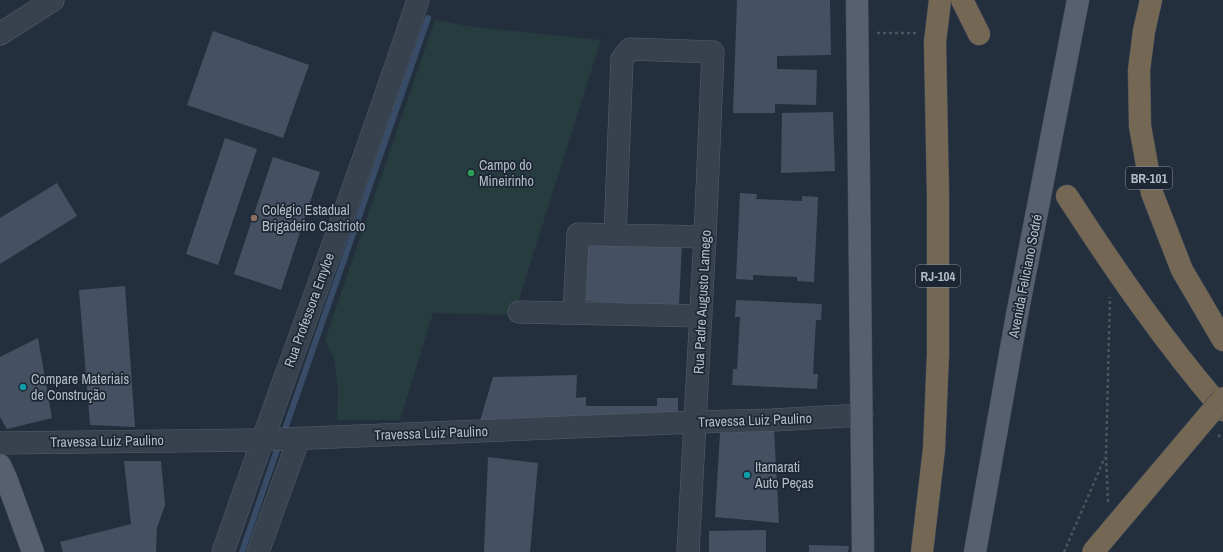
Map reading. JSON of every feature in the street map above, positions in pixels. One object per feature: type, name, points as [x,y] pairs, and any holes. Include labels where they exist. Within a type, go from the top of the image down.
[{"type":"highway","name":"RJ-104","points":[[922,552],[934,449],[938,354],[938,196],[935,42],[940,0]]},
{"type":"highway","points":[[962,0],[978,34],[969,0]]},
{"type":"highway","name":"BR-101","points":[[1151,0],[1144,31],[1139,70],[1140,126],[1152,193],[1182,270],[1223,340]]},
{"type":"highway","points":[[1067,196],[1108,259],[1140,304],[1199,383],[1223,410]]},
{"type":"highway","points":[[1093,552],[1223,398]]},
{"type":"main road","points":[[857,0],[863,552]]},
{"type":"main road","name":"Avenida Feliciano Sodré","points":[[975,552],[1017,315],[1078,0]]},
{"type":"main road","points":[[0,465],[33,552]]},
{"type":"street","points":[[0,34],[54,0]]},
{"type":"street","name":"Rua Professora Emylce","points":[[223,552],[388,92],[418,0]]},
{"type":"street","name":"Rua Padre Augusto Lamego","points":[[615,235],[622,59],[630,49],[714,52],[688,552]]},
{"type":"street","points":[[574,312],[578,234],[705,237]]},
{"type":"street","points":[[519,312],[574,312],[701,316]]},
{"type":"street","name":"Travessa Luiz Paulino","points":[[0,443],[262,440],[772,420],[862,415]]},
{"type":"street","points":[[258,552],[299,438]]},
{"type":"path","points":[[1109,505],[1106,455],[1110,295],[1114,301]]},
{"type":"path","points":[[1064,552],[1106,455]]},
{"type":"green space","name":"Campo do Mineirinho","points":[[435,20],[474,27],[601,40],[514,315],[433,313],[400,420],[337,420],[338,389],[334,358],[325,340]]},
{"type":"building","points":[[737,0],[830,0],[831,55],[777,56],[777,69],[817,70],[816,105],[775,104],[775,113],[733,113]]},
{"type":"building","points":[[213,31],[309,65],[283,138],[187,105]]},
{"type":"building","points":[[833,112],[835,171],[781,173],[782,113]]},
{"type":"building","points":[[225,138],[257,149],[218,265],[186,254]]},
{"type":"building","points":[[273,157],[320,172],[281,290],[234,274]]},
{"type":"building","points":[[57,183],[77,216],[0,264],[0,218]]},
{"type":"building","points":[[740,193],[757,194],[756,199],[802,201],[802,196],[818,197],[814,282],[797,281],[797,277],[753,275],[753,280],[736,279]]},
{"type":"building","points":[[581,240],[682,243],[679,306],[578,301]]},
{"type":"building","points":[[125,286],[135,427],[90,425],[79,290]]},
{"type":"building","points":[[736,300],[822,304],[821,320],[816,320],[813,374],[818,374],[817,389],[732,385],[733,369],[737,369],[740,317],[735,317]]},
{"type":"building","name":"Compare Materiais de Construção","points":[[38,338],[52,418],[7,429],[0,417],[0,357]]},
{"type":"building","points":[[577,375],[576,398],[586,397],[586,406],[657,406],[657,398],[678,398],[678,412],[480,421],[493,377]]},
{"type":"building","name":"Itamarati Auto Peças","points":[[774,430],[779,523],[715,517],[720,433]]},
{"type":"building","points":[[488,457],[538,463],[530,552],[484,552]]},
{"type":"building","points":[[124,461],[161,461],[165,505],[157,528],[156,552],[63,552],[60,542],[131,524]]},
{"type":"building","points":[[766,530],[766,552],[709,552],[709,531]]},
{"type":"building","points":[[809,545],[849,546],[848,552],[809,552]]},
{"type":"waterway","points":[[283,435],[428,18]]},
{"type":"waterway","points":[[242,552],[279,444]]},
{"type":"place","name":"Campo do Mineirinho","points":[[471,173]]},
{"type":"place","name":"Colégio Estadual Brigadeiro Castrioto","points":[[254,218]]},
{"type":"place","name":"Compare Materiais de Construção","points":[[23,387]]},
{"type":"place","name":"Itamarati Auto Peças","points":[[747,475]]}]
